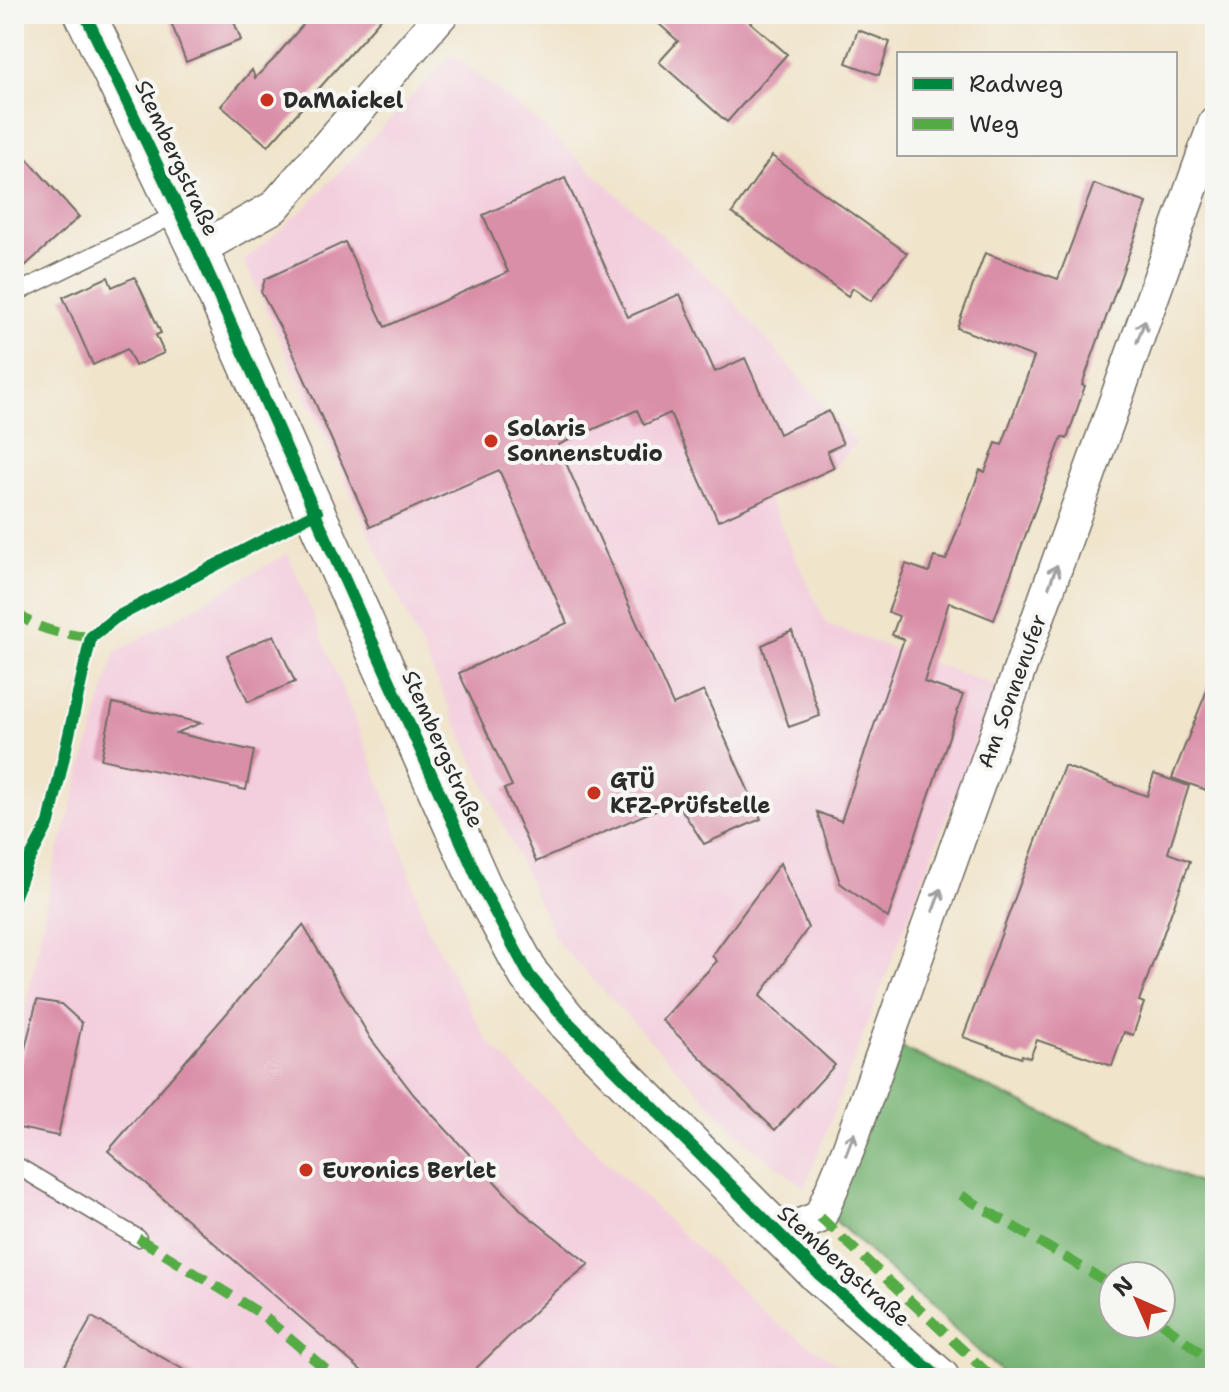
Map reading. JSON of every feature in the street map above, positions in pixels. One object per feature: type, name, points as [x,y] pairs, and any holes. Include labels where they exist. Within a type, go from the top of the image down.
[{"type":"street","name":"Stembergstraße","points":[[85,14],[181,212],[450,816],[517,954],[568,1022],[778,1234],[939,1378]]},
{"type":"street","points":[[198,250],[274,207],[442,14]]},
{"type":"street","name":"Am Sonnenufer","points":[[778,1234],[820,1217],[848,1150],[1215,122]]},
{"type":"lane","points":[[14,294],[181,212]]},
{"type":"lane","points":[[14,1164],[138,1238]]},
{"type":"shaded area","points":[[452,54],[535,120],[726,293],[856,443],[834,468],[768,498],[827,625],[997,686],[805,1187],[750,1146],[557,942],[244,261],[308,205]]},
{"type":"shaded area","points":[[288,553],[385,795],[427,927],[487,1040],[612,1167],[775,1322],[859,1378],[14,1378],[14,1067],[52,874],[115,653]]},
{"type":"green space","points":[[902,1048],[1215,1191],[1215,1378],[1008,1378],[829,1215]]},
{"type":"building","points":[[168,14],[231,14],[241,40],[186,62]]},
{"type":"building","points":[[312,14],[385,14],[268,146],[221,106],[252,70],[255,78],[273,60]]},
{"type":"building","points":[[648,14],[741,14],[787,54],[727,122],[659,62],[678,41]]},
{"type":"building","points":[[858,30],[890,42],[879,75],[846,63]]},
{"type":"building","points":[[14,144],[79,217],[14,276]]},
{"type":"building","points":[[772,156],[907,253],[871,301],[853,288],[848,296],[732,213]]},
{"type":"building","points":[[565,178],[628,317],[680,294],[715,372],[745,358],[779,434],[829,411],[843,444],[827,451],[834,468],[718,521],[670,413],[644,425],[637,410],[558,445],[673,705],[704,691],[761,819],[704,844],[676,801],[536,862],[504,789],[512,786],[459,673],[567,623],[499,470],[370,527],[291,348],[261,292],[265,279],[345,242],[385,327],[508,272],[483,215]]},
{"type":"building","points":[[1094,184],[1147,203],[1082,385],[1085,386],[1067,439],[1062,437],[994,620],[949,602],[924,682],[963,695],[888,918],[840,883],[817,812],[841,821],[904,639],[892,635],[899,616],[888,612],[906,564],[929,572],[934,557],[946,560],[980,470],[985,472],[996,443],[1002,445],[1034,357],[957,328],[985,253],[1058,279]]},
{"type":"building","points":[[108,277],[112,287],[135,277],[161,333],[156,335],[164,353],[135,366],[127,349],[93,365],[63,297]]},
{"type":"building","points":[[792,631],[820,716],[789,727],[762,645]]},
{"type":"building","points":[[274,635],[295,682],[248,702],[227,655]]},
{"type":"building","points":[[1215,675],[1215,793],[1172,778]]},
{"type":"building","points":[[113,703],[201,723],[176,733],[254,751],[246,790],[101,759]]},
{"type":"building","points":[[1064,766],[1147,796],[1154,774],[1189,786],[1168,853],[1190,861],[1139,1001],[1144,1003],[1133,1035],[1124,1032],[1112,1066],[1037,1040],[1030,1058],[1022,1055],[1021,1058],[963,1037]]},
{"type":"building","points":[[780,863],[808,928],[760,996],[835,1065],[775,1130],[662,1020],[717,961],[712,956]]},
{"type":"building","name":"Euronics Berlet","points":[[303,925],[371,1039],[414,1095],[523,1212],[589,1264],[556,1291],[466,1378],[370,1378],[108,1151]]},
{"type":"building","points":[[37,1000],[61,1004],[82,1023],[58,1136],[14,1127],[14,1093]]},
{"type":"building","points":[[92,1317],[198,1378],[58,1378]]},
{"type":"marked path","points":[[14,610],[40,627],[91,637]]},
{"type":"marked path","points":[[961,1195],[1097,1276]]},
{"type":"marked path","points":[[820,1217],[993,1378]]},
{"type":"marked path","points":[[138,1238],[261,1314],[336,1378]]},
{"type":"marked path","points":[[1177,1334],[1215,1364]]},
{"type":"cycle path","points":[[85,14],[198,250],[481,886],[529,975],[568,1022],[820,1275],[939,1378]]},
{"type":"cycle path","points":[[14,898],[27,864],[49,823],[91,637],[115,618],[317,512]]},
{"type":"place","name":"DaMaickel","points":[[267,100]]},
{"type":"place","name":"Solaris Sonnenstudio","points":[[491,441]]},
{"type":"place","name":"GTÜ KFZ-Prüfstelle","points":[[594,793]]},
{"type":"place","name":"Euronics Berlet","points":[[306,1170]]}]
